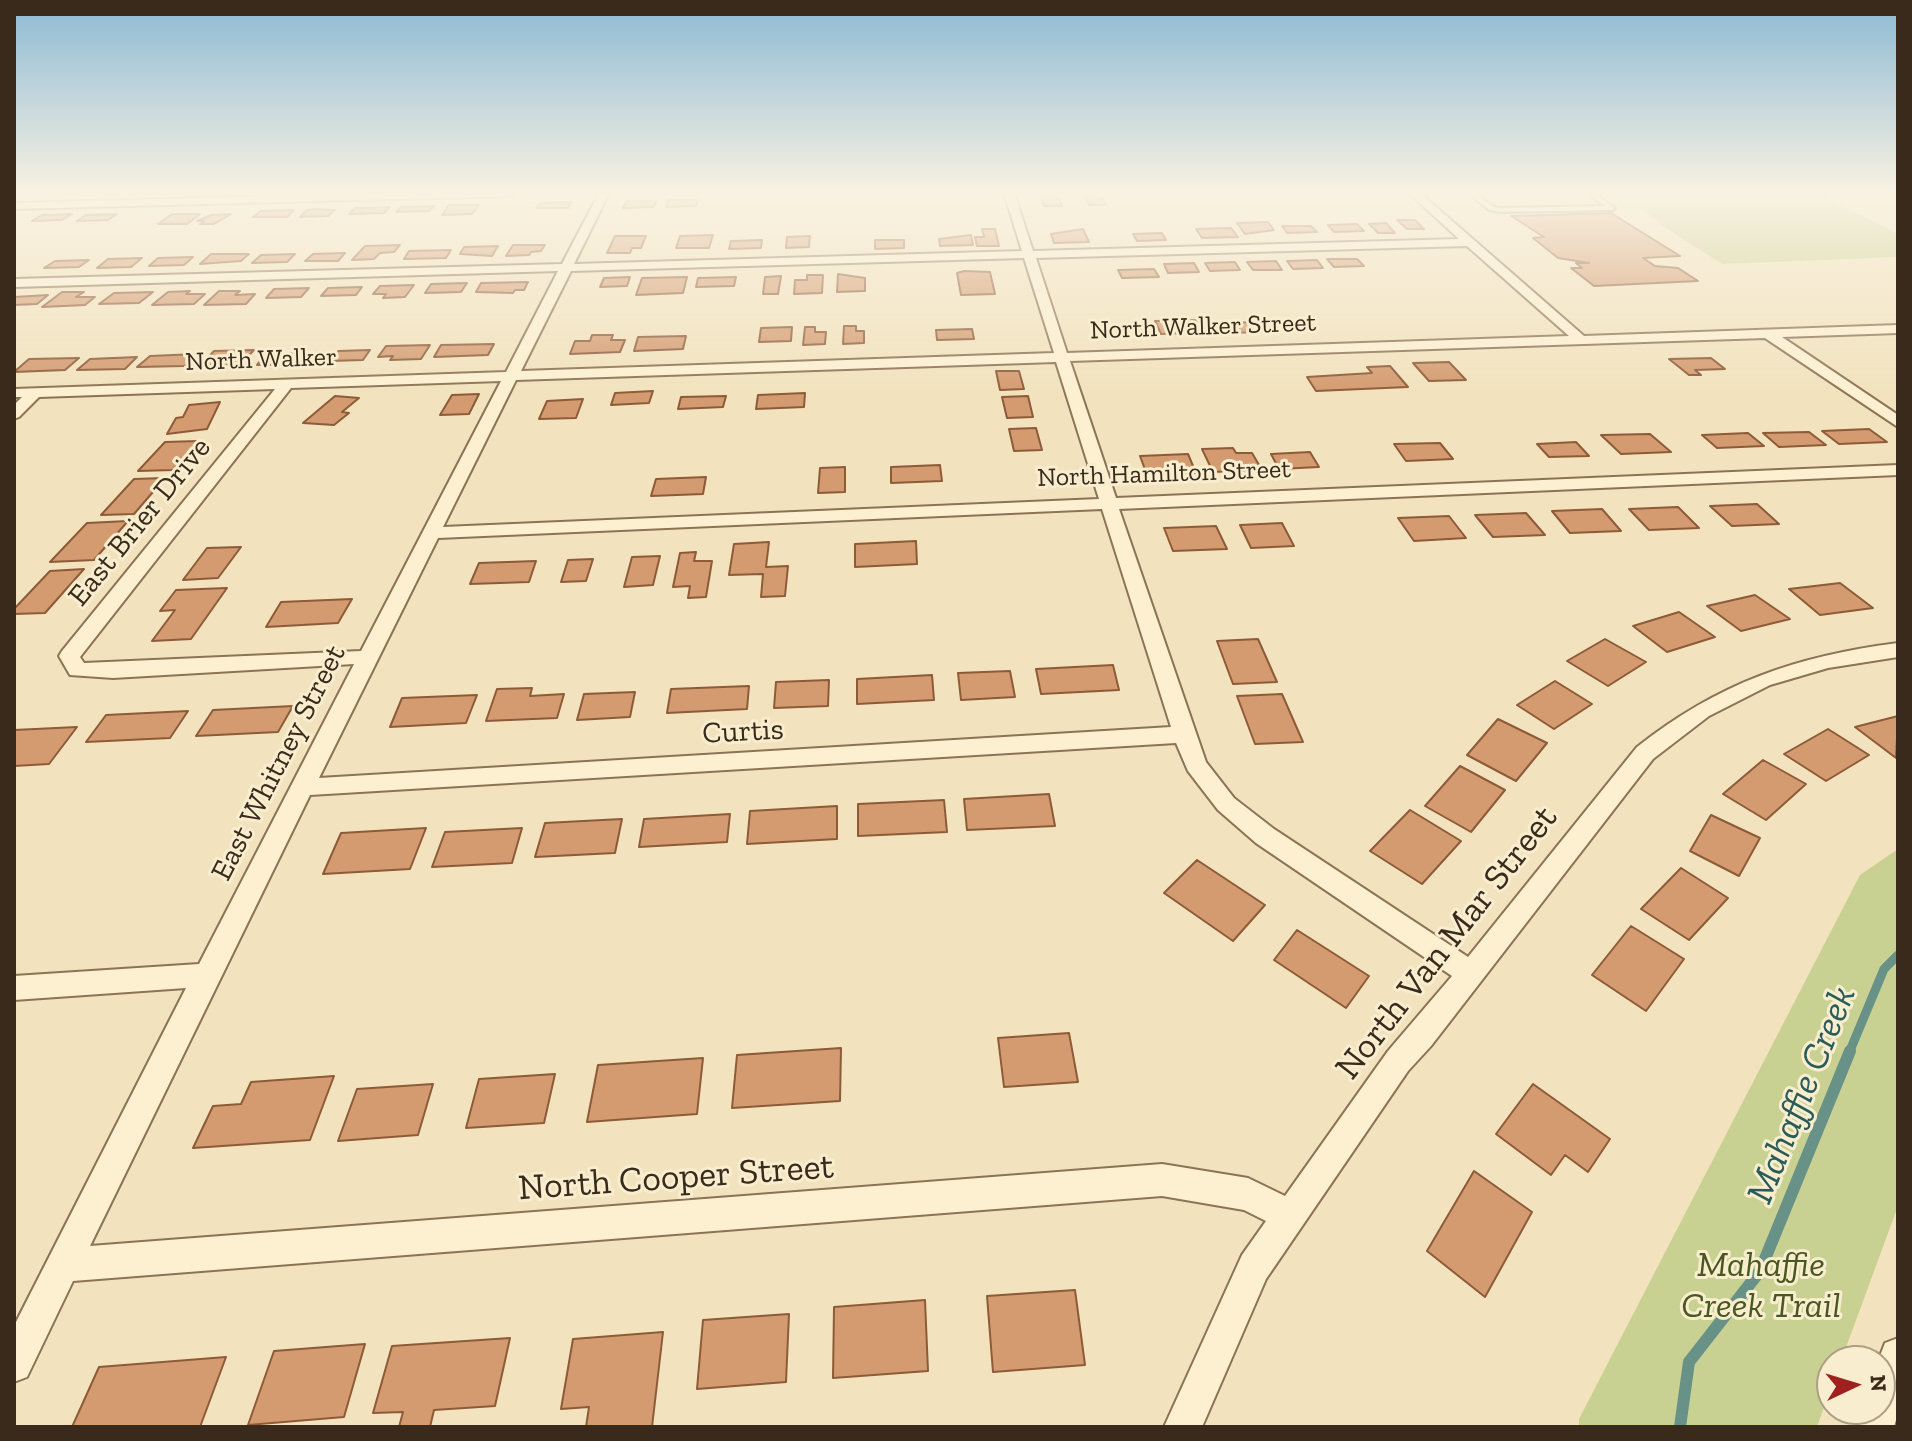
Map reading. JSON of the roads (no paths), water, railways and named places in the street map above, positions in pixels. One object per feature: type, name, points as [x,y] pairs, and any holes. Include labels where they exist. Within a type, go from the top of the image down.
[{"type":"street","name":"East Whitney Street","points":[[14,1364],[569,260]]},
{"type":"street","points":[[14,283],[842,260]]},
{"type":"street","points":[[1031,260],[1196,765],[1226,804],[1265,836],[1470,973]]},
{"type":"street","points":[[1491,260],[1579,338]]},
{"type":"street","name":"North Walker Street","points":[[511,375],[1898,329]]},
{"type":"street","points":[[1767,333],[1898,422]]},
{"type":"street","name":"North Walker","points":[[14,393],[511,375]]},
{"type":"street","name":"East Brier Drive","points":[[287,383],[69,656],[77,670],[113,671],[368,657]]},
{"type":"street","points":[[14,414],[35,392]]},
{"type":"street","name":"North Hamilton Street","points":[[432,533],[1898,470]]},
{"type":"street","name":"North Van Mar Street","points":[[1183,1427],[1254,1267],[1288,1215],[1398,1061],[1645,753],[1677,725],[1707,706],[1770,677],[1810,664],[1898,650]]},
{"type":"street","name":"Curtis","points":[[305,787],[1108,741],[1184,734]]},
{"type":"street","points":[[14,988],[207,975]]},
{"type":"street","name":"North Cooper Street","points":[[64,1265],[1162,1180],[1248,1194],[1288,1215]]},
{"type":"street","points":[[1875,1427],[1898,1356]]},
{"type":"waterway","name":"Mahaffie Creek","points":[[1849,1053],[1884,969],[1898,955]]},
{"type":"waterway","name":"Mahaffie Creek","points":[[1680,1427],[1689,1362],[1760,1271],[1850,1051]]},
{"type":"park label","name":"Mahaffie Creek Trail","points":[[1761,1286]]}]
